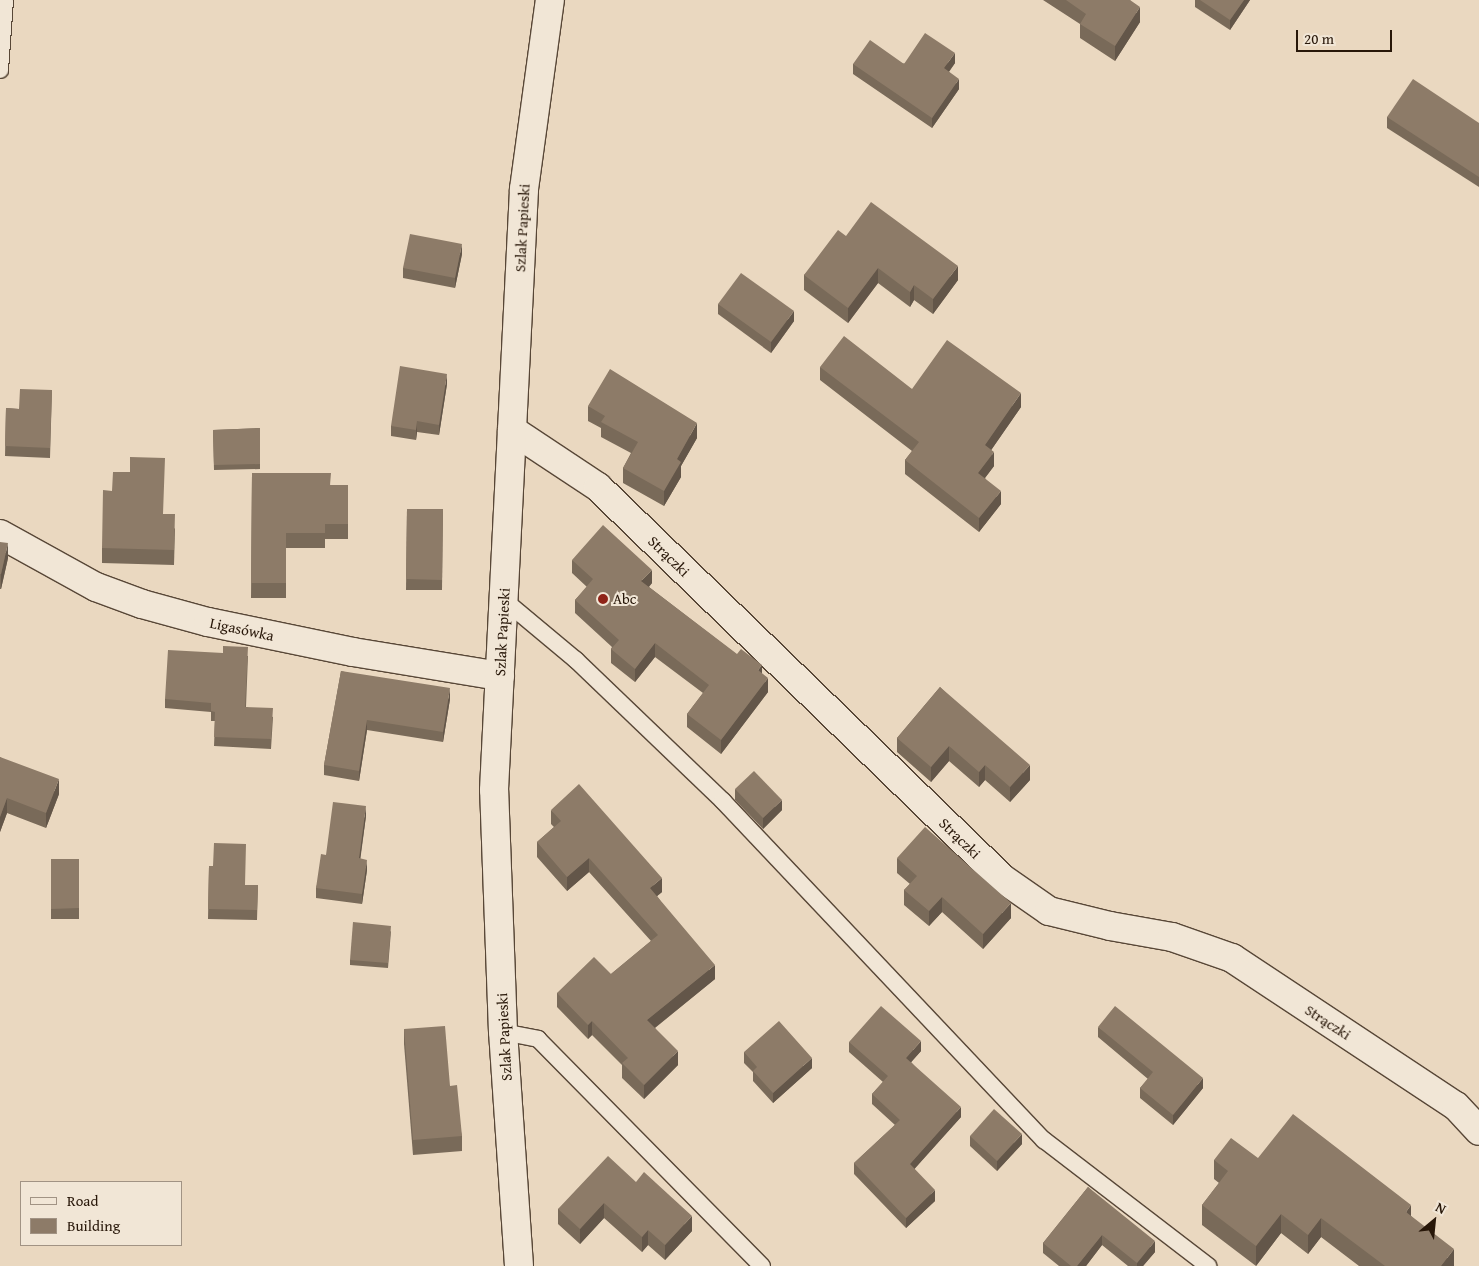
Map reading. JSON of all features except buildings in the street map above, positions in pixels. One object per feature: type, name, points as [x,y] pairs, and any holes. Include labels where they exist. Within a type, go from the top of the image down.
[{"type":"street","name":"Szlak Papieski","points":[[519,1266],[503,1032],[494,790],[524,189],[550,0]]},
{"type":"street","name":"Strączki","points":[[512,430],[598,487],[1003,879],[1049,911],[1110,926],[1172,937],[1232,958],[1456,1106],[1479,1132]]},
{"type":"street","name":"Ligasówka","points":[[0,534],[96,587],[142,604],[208,622],[344,650],[500,676]]},
{"type":"lane","points":[[0,70],[5,0]]},
{"type":"lane","points":[[504,600],[576,660],[723,801],[1044,1140],[1208,1266]]},
{"type":"lane","points":[[503,1032],[538,1039],[762,1266]]},
{"type":"place","name":"Abc","points":[[603,599]]}]
